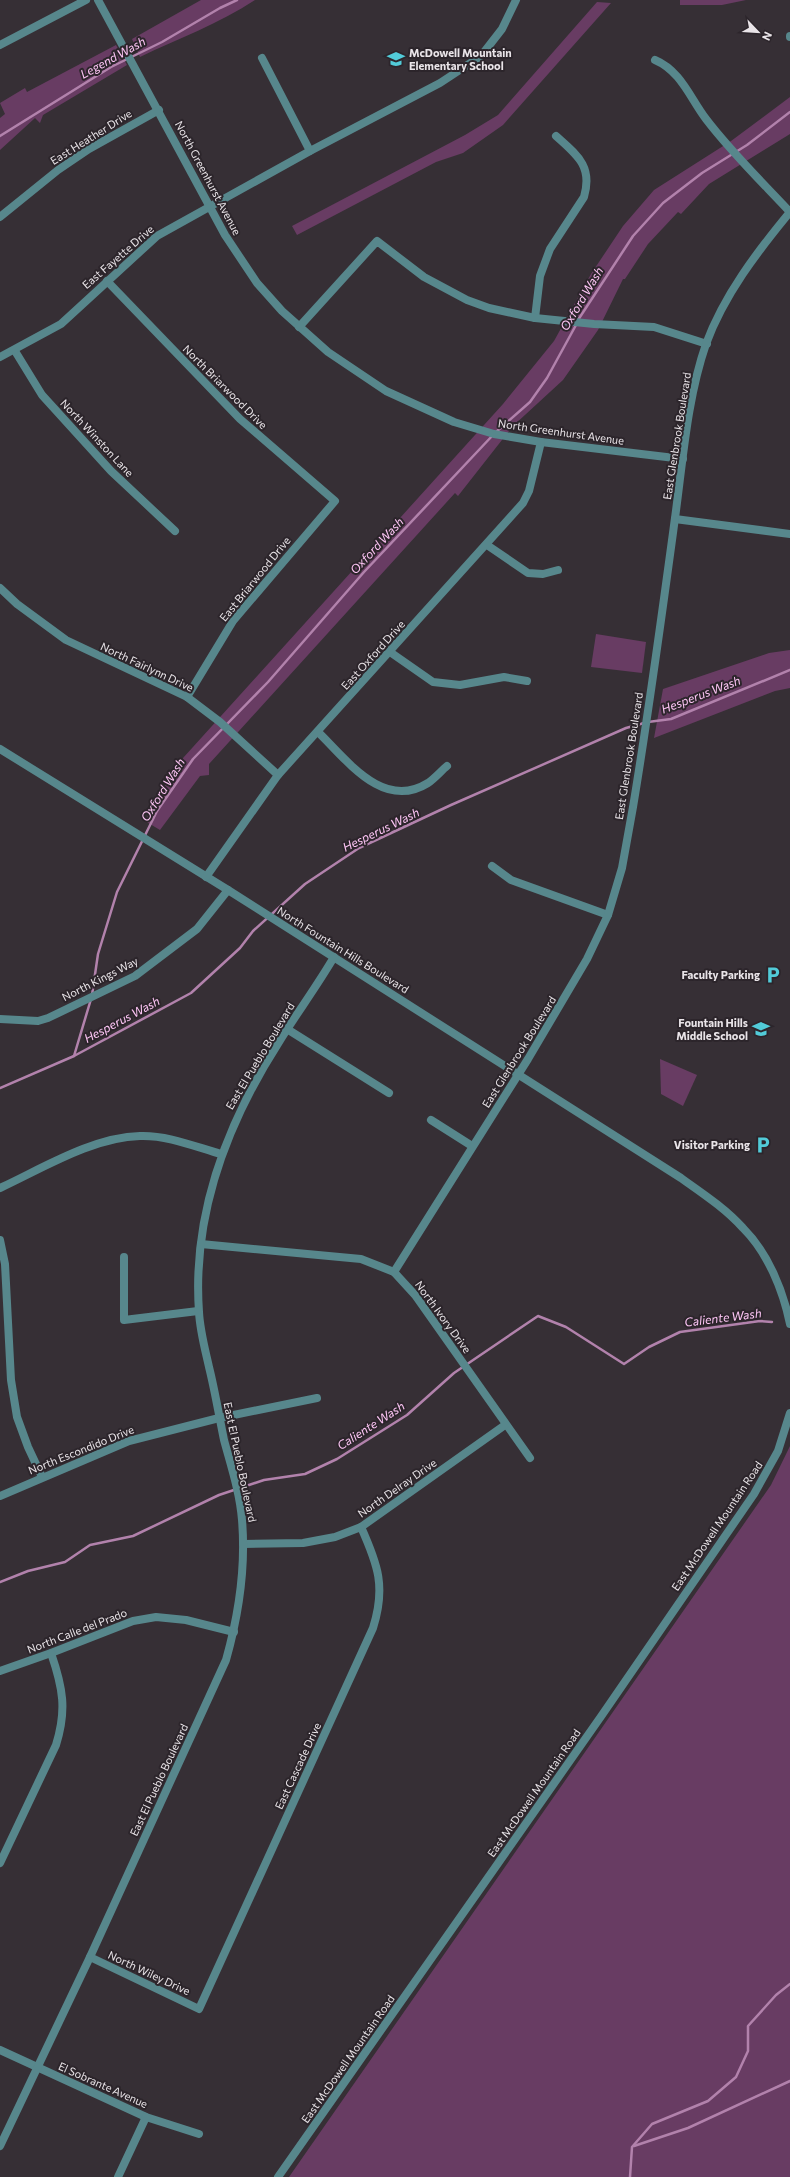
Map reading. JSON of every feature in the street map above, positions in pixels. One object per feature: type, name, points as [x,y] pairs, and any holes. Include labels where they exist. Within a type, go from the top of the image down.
[{"type":"street","points":[[0,45],[86,0]]},
{"type":"street","name":"North Greenhurst Avenue","points":[[98,0],[159,110],[225,235],[257,283],[282,311],[343,364],[386,391],[415,406],[454,422],[494,434],[541,442],[683,459]]},
{"type":"street","name":"East Fayette Drive","points":[[0,358],[61,324],[157,236],[310,151],[440,83],[481,56],[502,29],[516,0]]},
{"type":"street","points":[[262,58],[310,151]]},
{"type":"street","points":[[655,60],[667,65],[674,72],[706,119],[790,212]]},
{"type":"street","name":"East Heather Drive","points":[[0,217],[70,161],[159,110]]},
{"type":"street","points":[[535,318],[540,276],[550,249],[584,197],[587,187],[587,176],[580,158],[556,136]]},
{"type":"street","name":"East Glenbrook Boulevard","points":[[394,1272],[563,1003],[587,959],[608,915],[622,868],[633,808],[683,459],[693,397],[706,344],[735,285],[750,262],[790,212]]},
{"type":"street","points":[[300,327],[377,241],[424,277],[460,296],[489,308],[535,318],[594,324],[654,327],[706,344]]},
{"type":"street","name":"North Briarwood Drive","points":[[107,281],[240,419],[335,501]]},
{"type":"street","name":"North Winston Lane","points":[[15,350],[42,395],[111,471],[175,531]]},
{"type":"street","name":"East Oxford Drive","points":[[206,877],[278,775],[487,545],[523,503],[529,490],[541,442]]},
{"type":"street","name":"East Briarwood Drive","points":[[188,697],[233,621],[335,501]]},
{"type":"street","points":[[675,519],[790,534]]},
{"type":"street","points":[[487,545],[528,573],[543,574],[558,570]]},
{"type":"street","name":"North Fairlynn Drive","points":[[0,588],[17,604],[66,640],[188,697],[220,722],[278,775]]},
{"type":"street","points":[[390,652],[433,682],[460,685],[504,677],[527,681]]},
{"type":"street","points":[[318,732],[371,783],[387,790],[399,791],[413,789],[428,783],[447,766]]},
{"type":"street","name":"North Fountain Hills Boulevard","points":[[0,749],[228,890],[672,1172],[722,1209],[744,1228],[769,1265],[787,1309],[790,1324]]},
{"type":"street","points":[[492,866],[511,880],[608,915]]},
{"type":"street","name":"North Kings Way","points":[[0,1019],[38,1021],[48,1018],[135,976],[196,929],[228,890]]},
{"type":"street","name":"East El Pueblo Boulevard","points":[[0,2146],[90,1957],[214,1689],[226,1660],[234,1632],[243,1576],[242,1518],[200,1329],[198,1311],[201,1244],[207,1199],[221,1154],[236,1118],[249,1093],[287,1029],[334,957]]},
{"type":"street","points":[[287,1029],[389,1094]]},
{"type":"street","points":[[431,1120],[472,1146]]},
{"type":"street","points":[[0,1188],[93,1145],[118,1138],[141,1136],[154,1137],[176,1141],[221,1154]]},
{"type":"street","points":[[0,1240],[5,1264],[12,1380],[17,1417],[28,1447],[42,1477]]},
{"type":"street","name":"North Ivory Drive","points":[[201,1244],[284,1253],[350,1256],[373,1262],[394,1272],[415,1295],[505,1425],[530,1458]]},
{"type":"street","points":[[124,1258],[124,1320],[198,1311]]},
{"type":"street","name":"North Escondido Drive","points":[[0,1496],[129,1441],[219,1418],[317,1398]]},
{"type":"street","name":"East McDowell Mountain Road","points":[[278,2177],[602,1715],[754,1494],[778,1451],[787,1428],[790,1413]]},
{"type":"street","name":"North Delray Drive","points":[[243,1544],[303,1543],[335,1536],[361,1527],[505,1425]]},
{"type":"street","name":"East Cascade Drive","points":[[199,2009],[376,1618],[381,1593],[380,1573],[361,1527]]},
{"type":"street","name":"North Calle del Prado","points":[[0,1671],[133,1621],[156,1617],[186,1620],[234,1632]]},
{"type":"street","points":[[0,1863],[56,1745],[61,1730],[64,1713],[61,1682],[51,1653]]},
{"type":"street","name":"North Wiley Drive","points":[[90,1957],[199,2009]]},
{"type":"street","name":"El Sobrante Avenue","points":[[0,2050],[146,2117],[199,2134]]},
{"type":"street","points":[[118,2177],[146,2117]]},
{"type":"shaded area","points":[[201,0],[255,0],[213,24],[140,57],[132,39]]},
{"type":"shaded area","points":[[680,0],[746,0],[722,5],[680,5]]},
{"type":"shaded area","points":[[597,2],[611,3],[503,125],[463,153],[436,162],[297,235],[292,226],[465,135],[498,115]]},
{"type":"shaded area","points":[[116,45],[127,65],[43,115],[40,123],[35,118],[0,150],[0,118],[5,114],[0,103],[25,88],[27,92]]},
{"type":"shaded area","points":[[790,97],[790,134],[709,184],[681,214],[678,212],[648,244],[625,279],[623,279],[598,330],[563,380],[513,426],[458,496],[455,493],[209,764],[209,775],[200,776],[160,830],[145,821],[174,768],[503,404],[554,341],[591,274],[623,226],[654,190],[731,141]]},
{"type":"shaded area","points":[[596,634],[646,642],[642,673],[591,667]]},
{"type":"shaded area","points":[[790,650],[790,688],[775,691],[654,738],[663,689],[769,653]]},
{"type":"shaded area","points":[[660,1059],[697,1075],[683,1106],[661,1094]]},
{"type":"shaded area","points":[[790,1446],[790,2177],[289,2177],[771,1485]]},
{"type":"waterway","name":"Legend Wash","points":[[0,136],[111,67],[162,42],[220,8],[237,0]]},
{"type":"waterway","name":"Oxford Wash","points":[[578,320],[633,236],[663,203],[702,173],[747,145],[790,112]]},
{"type":"waterway","name":"Oxford Wash","points":[[496,432],[530,402],[547,378],[576,325]]},
{"type":"waterway","name":"Oxford Wash","points":[[92,995],[98,954],[117,892],[157,811],[193,759],[268,682],[364,572],[493,435]]},
{"type":"waterway","name":"Hesperus Wash","points":[[648,722],[671,719],[790,670]]},
{"type":"waterway","name":"Hesperus Wash","points":[[0,1088],[74,1056],[191,993],[240,948],[253,931],[305,884],[359,848],[451,805],[626,728],[644,723]]},
{"type":"waterway","name":"Oxford Wash","points":[[74,1056],[91,999]]},
{"type":"waterway","name":"Caliente Wash","points":[[0,1582],[28,1571],[65,1562],[90,1545],[133,1536],[219,1495],[264,1480],[305,1474],[337,1459],[407,1415],[454,1373],[538,1316],[566,1327],[624,1364],[649,1347],[680,1332],[760,1321],[772,1322]]},
{"type":"waterway","points":[[630,2177],[632,2147],[652,2124],[708,2101],[736,2077],[748,2051],[748,2026],[776,1995],[790,1984]]},
{"type":"waterway","points":[[634,2146],[688,2128],[790,2081]]},
{"type":"place","name":"McDowell Mountain Elementary School","points":[[396,59]]},
{"type":"place","name":"Faculty Parking","points":[[773,975]]},
{"type":"place","name":"Fountain Hills Middle School","points":[[761,1029]]},
{"type":"place","name":"Visitor Parking","points":[[763,1145]]}]
